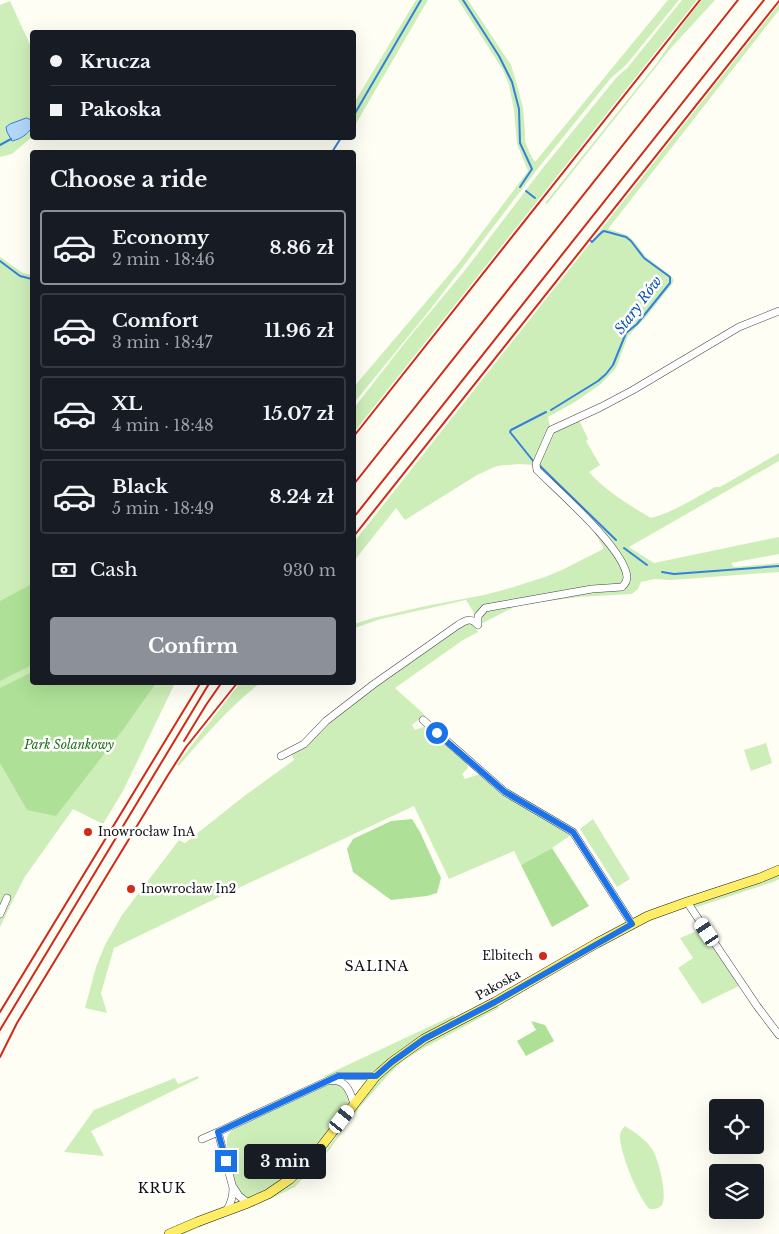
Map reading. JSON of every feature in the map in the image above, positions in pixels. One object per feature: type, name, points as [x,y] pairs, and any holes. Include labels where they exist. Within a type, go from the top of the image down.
[{"type":"main road","name":"Pakoska","points":[[169,1234],[268,1194],[290,1179],[314,1156],[376,1076],[424,1039],[495,1002],[656,912],[779,870]]},
{"type":"street","points":[[281,756],[304,744],[326,721],[458,624],[473,620],[478,625],[478,616],[485,608],[592,589],[622,587],[627,581],[627,576],[622,562],[613,548],[537,470],[536,464],[551,430],[601,407],[739,327],[779,311]]},
{"type":"street","points":[[423,720],[505,792],[573,832],[632,924]]},
{"type":"street","points":[[0,914],[7,898]]},
{"type":"street","points":[[687,902],[757,1006],[779,1035]]},
{"type":"street","points":[[202,1138],[338,1076],[376,1076]]},
{"type":"street","points":[[324,1082],[335,1080],[346,1086],[354,1104]]},
{"type":"street","points":[[218,1132],[233,1188],[233,1197],[226,1212]]},
{"type":"street","points":[[233,1188],[248,1203]]},
{"type":"green space","points":[[416,0],[428,0],[356,124],[356,100]]},
{"type":"green space","points":[[458,0],[468,0],[511,65],[523,108],[525,141],[535,162],[668,0],[679,0],[626,65],[611,78],[539,167],[429,311],[356,401],[356,385],[358,382],[459,263],[528,171],[517,144],[514,110],[509,85],[503,70]]},
{"type":"green space","points":[[682,0],[697,0],[356,429],[356,405],[406,341],[466,269],[542,169],[616,78],[628,67]]},
{"type":"green space","points":[[702,0],[715,0],[671,48],[547,204],[545,203],[657,63],[685,21]]},
{"type":"green space","points":[[10,1],[30,45],[30,139],[12,154],[0,157],[0,5]]},
{"type":"green space","points":[[779,4],[779,10],[608,229],[627,235],[646,257],[674,280],[647,316],[628,336],[616,368],[601,384],[575,402],[548,417],[550,427],[534,465],[497,466],[477,475],[405,520],[396,508],[356,558],[356,539]]},
{"type":"green space","name":"Park Solankowy","points":[[0,257],[23,273],[30,275],[30,685],[174,685],[123,791],[103,824],[73,809],[24,878],[0,927]]},
{"type":"green space","points":[[579,420],[588,439],[586,441],[600,465],[589,472],[610,491],[651,518],[676,508],[715,487],[720,487],[779,453],[779,461],[629,547],[654,563],[779,537],[779,554],[731,563],[734,567],[779,563],[779,572],[672,580],[654,579],[641,582],[638,589],[632,594],[579,597],[518,605],[481,624],[466,600],[381,619],[356,627],[356,623],[373,618],[484,595],[545,577],[603,549],[592,528],[539,469],[538,463],[552,432]]},
{"type":"green space","points":[[30,585],[30,666],[0,681],[0,601]]},
{"type":"green space","points":[[472,623],[478,632],[463,640],[395,688],[425,715],[412,725],[415,730],[423,727],[428,728],[467,763],[468,768],[462,774],[465,779],[480,775],[503,794],[571,835],[521,865],[514,851],[449,879],[414,806],[114,948],[101,993],[107,1013],[85,1008],[96,967],[105,945],[122,915],[179,840],[185,843],[294,760],[291,753],[374,688],[459,626]]},
{"type":"green space","points":[[30,673],[30,685],[155,685],[125,727],[56,816],[27,810],[0,763],[0,688]]},
{"type":"green space","points":[[238,685],[258,685],[218,722],[179,766],[177,764]]},
{"type":"green space","points":[[766,743],[772,763],[751,771],[744,750]]},
{"type":"green space","points":[[412,819],[441,878],[437,893],[391,900],[353,872],[347,849],[353,839],[391,821]]},
{"type":"green space","points":[[593,819],[630,879],[617,887],[580,829]]},
{"type":"green space","points":[[552,848],[589,906],[552,927],[521,865]]},
{"type":"green space","points":[[779,875],[779,879],[773,882],[694,908],[693,905],[761,883]]},
{"type":"green space","points":[[702,929],[741,985],[702,1004],[678,968],[693,958],[680,938]]},
{"type":"green space","points":[[513,996],[498,1006],[499,1008],[404,1060],[359,1108],[330,1149],[295,1187],[259,1204],[184,1234],[178,1234],[274,1196],[291,1185],[311,1168],[371,1089],[403,1058],[420,1046]]},
{"type":"green space","points":[[454,1015],[455,1018],[410,1043],[371,1072],[322,1077]]},
{"type":"green space","points":[[531,1021],[545,1025],[554,1041],[526,1056],[517,1041],[536,1030]]},
{"type":"green space","points":[[198,1076],[199,1078],[91,1131],[104,1156],[64,1152],[94,1110],[175,1078],[178,1084]]},
{"type":"green space","points":[[331,1083],[343,1086],[349,1102],[330,1128],[310,1153],[275,1184],[249,1198],[243,1196],[236,1187],[231,1170],[227,1142],[229,1133],[241,1125]]},
{"type":"green space","points":[[625,1126],[649,1145],[660,1168],[664,1195],[661,1206],[657,1208],[650,1209],[630,1175],[620,1136]]},
{"type":"water","points":[[28,118],[30,120],[30,130],[24,136],[12,141],[6,127]]},
{"type":"waterway","points":[[356,112],[421,0]]},
{"type":"waterway","name":"Stary Rów","points":[[463,0],[499,56],[512,82],[519,109],[520,143],[532,169],[520,187]]},
{"type":"waterway","points":[[0,145],[11,139]]},
{"type":"waterway","points":[[333,150],[340,140]]},
{"type":"waterway","name":"Stary Rów","points":[[526,191],[535,198]]},
{"type":"waterway","name":"Stary Rów","points":[[551,410],[606,374],[613,365],[626,333],[637,324],[670,283],[670,277],[644,258],[626,237],[604,231],[591,241]]},
{"type":"waterway","points":[[0,261],[20,276],[30,278]]},
{"type":"waterway","name":"Stary Rów","points":[[534,462],[510,432],[546,412]]},
{"type":"waterway","name":"Stary Rów","points":[[539,465],[616,540]]},
{"type":"waterway","name":"Stary Rów","points":[[624,548],[647,565]]},
{"type":"waterway","name":"Stary Rów","points":[[662,572],[674,574],[779,566]]},
{"type":"railway","points":[[356,433],[700,0]]},
{"type":"railway","points":[[356,481],[738,0]]},
{"type":"railway","points":[[356,514],[764,0]]},
{"type":"railway","points":[[356,533],[779,1]]},
{"type":"railway","points":[[0,1012],[199,685]]},
{"type":"railway","points":[[0,1030],[208,685]]},
{"type":"railway","points":[[184,741],[220,685]]},
{"type":"railway","points":[[0,1057],[17,1023],[168,775],[186,747],[236,685]]},
{"type":"place","name":"Inowrocław InA","points":[[88,832]]},
{"type":"place","name":"Inowrocław In2","points":[[131,889]]},
{"type":"place","name":"Elbitech","points":[[543,956]]},
{"type":"district","name":"SALINA","points":[[377,966]]},
{"type":"district","name":"KRUK","points":[[162,1188]]},
{"type":"route","points":[[226,1161],[218,1132],[332,1078],[345,1075],[376,1076],[424,1039],[495,1002],[632,924],[573,832],[505,792],[437,733]]}]
